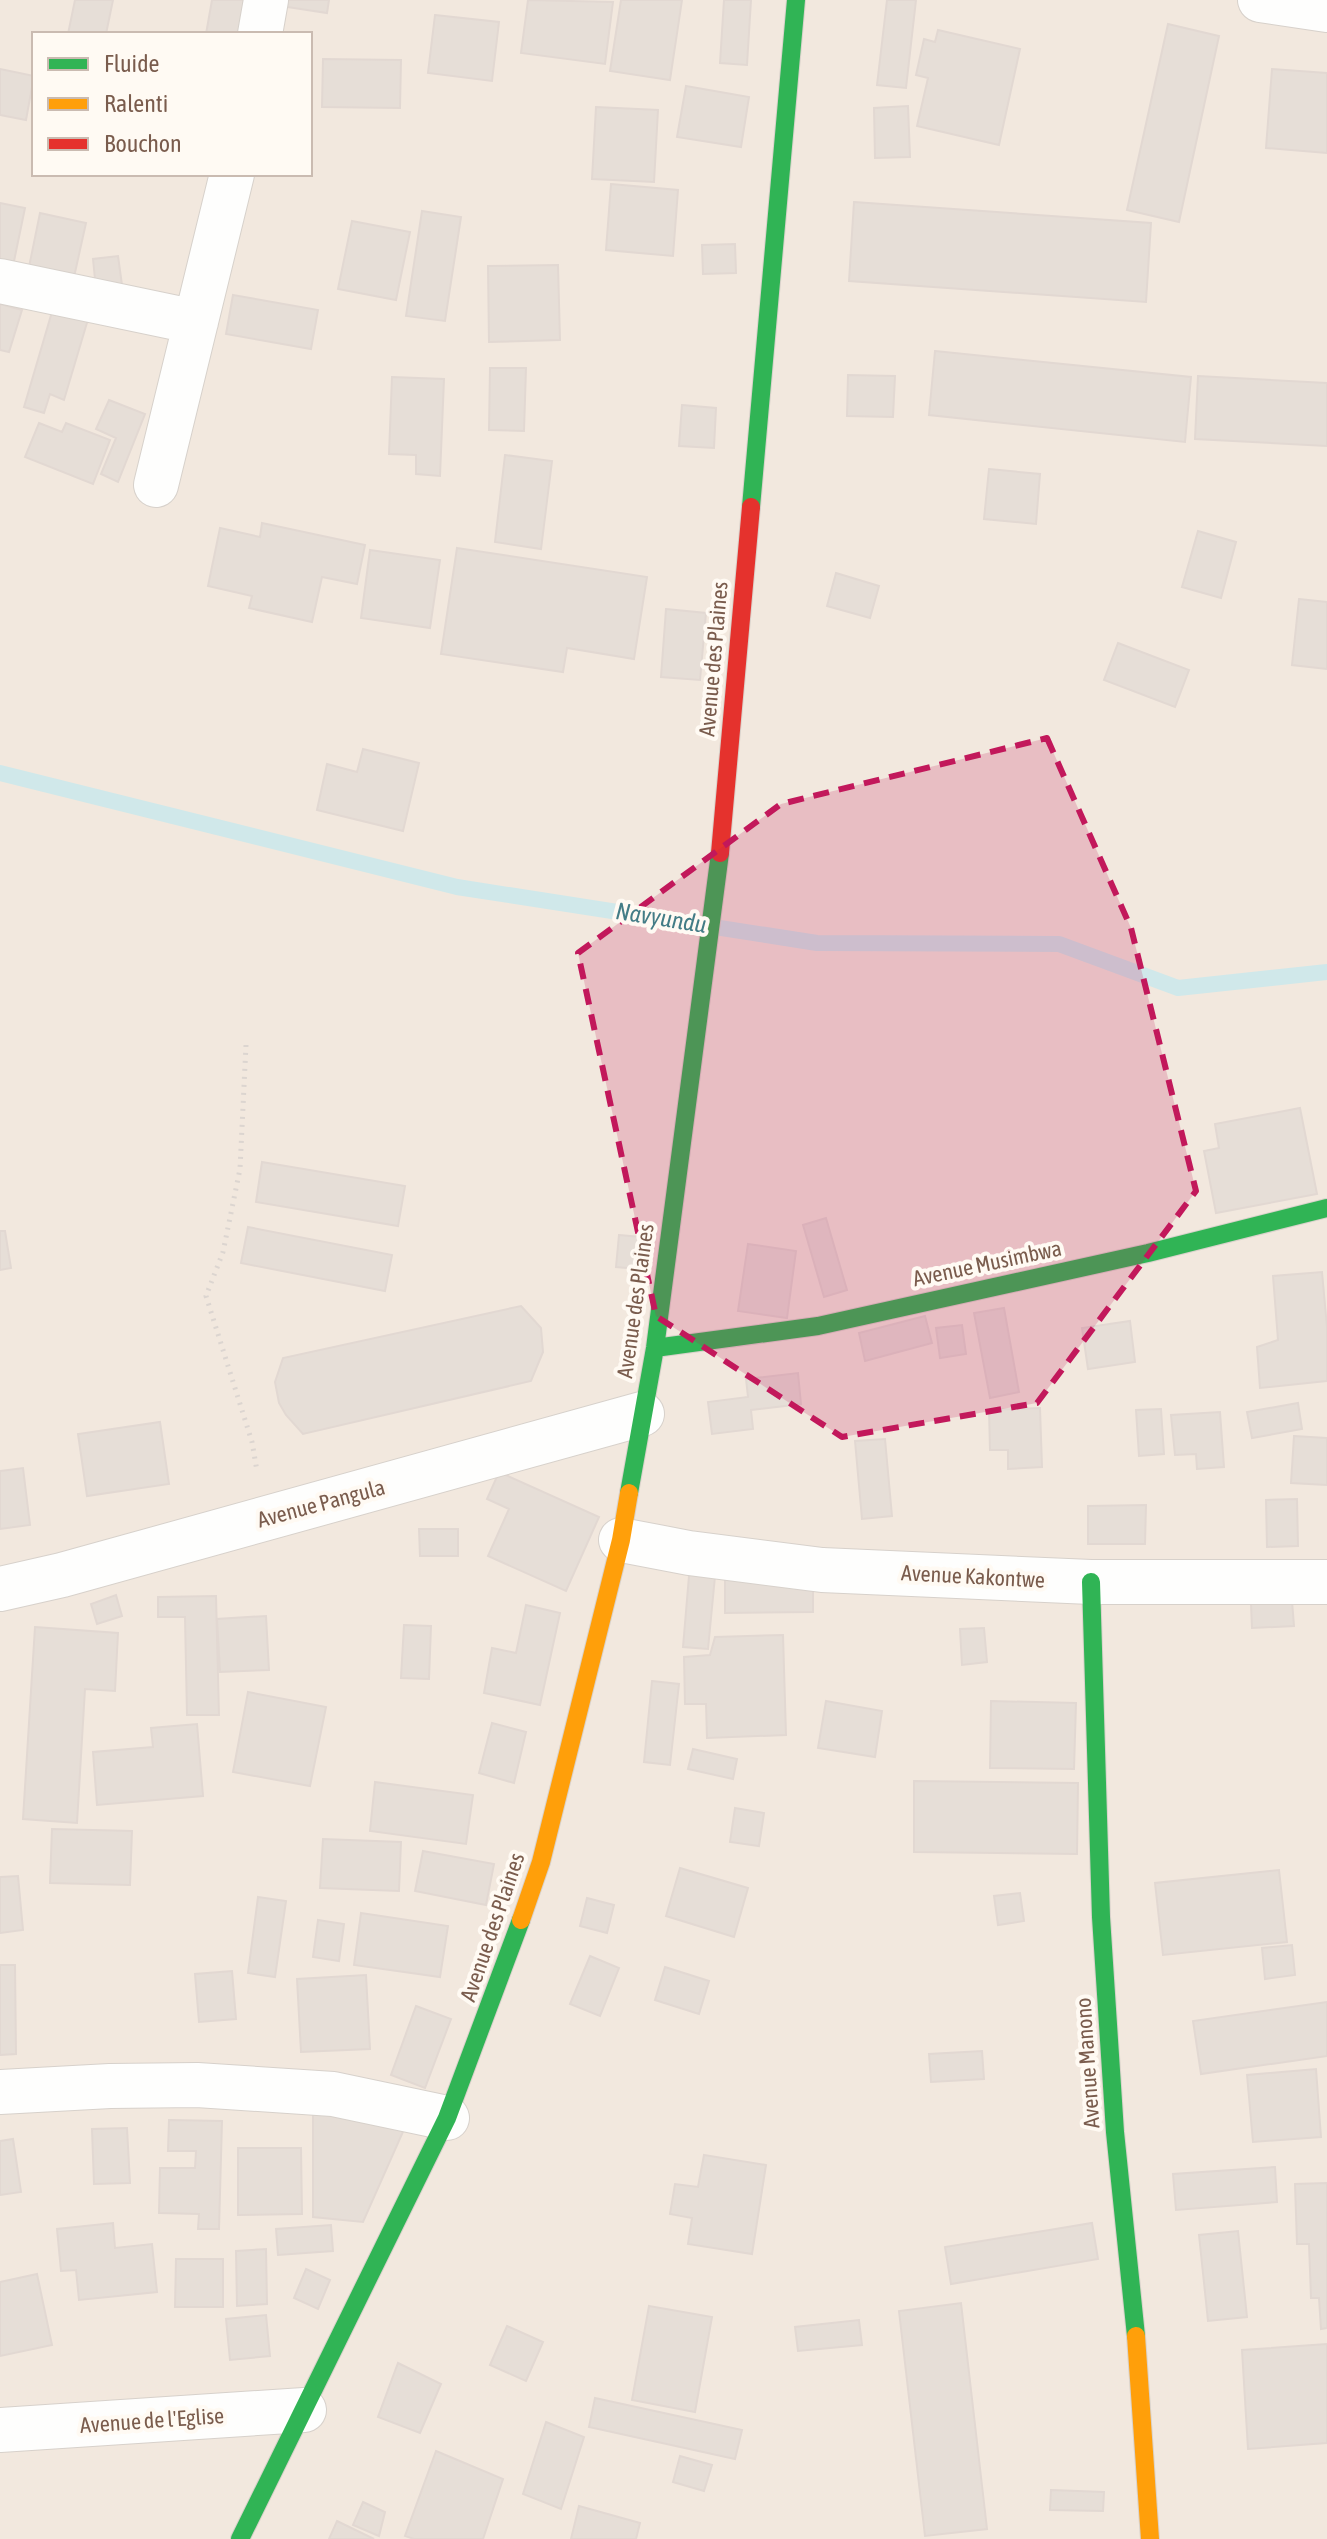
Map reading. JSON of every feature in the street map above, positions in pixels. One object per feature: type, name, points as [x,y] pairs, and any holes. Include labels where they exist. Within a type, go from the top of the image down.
[{"type":"street","points":[[260,32],[266,0]]},
{"type":"street","name":"Avenue des Plaines","points":[[240,2539],[447,2118],[508,1960],[541,1862],[621,1540],[655,1348],[720,856],[796,0]]},
{"type":"street","points":[[1260,0],[1327,10]]},
{"type":"street","points":[[156,485],[232,176]]},
{"type":"street","points":[[0,281],[196,322]]},
{"type":"street","name":"Avenue Musimbwa","points":[[655,1348],[818,1326],[1148,1253],[1327,1208]]},
{"type":"street","name":"Avenue Pangula","points":[[0,1589],[642,1414]]},
{"type":"street","name":"Avenue Kakontwe","points":[[621,1540],[689,1553],[822,1570],[1091,1582],[1327,1582]]},
{"type":"street","name":"Avenue Manono","points":[[1091,1582],[1101,1917],[1115,2132],[1137,2346],[1150,2539]]},
{"type":"street","points":[[0,2092],[197,2085],[333,2094],[447,2118]]},
{"type":"street","name":"Avenue de l'Eglise","points":[[0,2430],[304,2410]]},
{"type":"path","points":[[246,1045],[240,1169],[223,1252],[206,1296],[252,1442],[265,1519]]},
{"type":"highlighted area","points":[[1047,738],[1131,928],[1196,1191],[1037,1403],[842,1437],[656,1316],[578,953],[781,804]]},
{"type":"shaded area","points":[[0,0],[1327,0],[1327,2539],[0,2539]]},
{"type":"building","points":[[75,0],[113,0],[106,32],[68,32]]},
{"type":"building","points":[[212,0],[261,0],[255,32],[206,32]]},
{"type":"building","points":[[275,0],[329,0],[327,13],[274,5]]},
{"type":"building","points":[[528,0],[613,2],[605,64],[521,53]]},
{"type":"building","points":[[621,0],[682,0],[670,80],[610,71]]},
{"type":"building","points":[[724,0],[751,0],[747,65],[720,63]]},
{"type":"building","points":[[887,0],[916,0],[906,88],[877,85]]},
{"type":"building","points":[[435,15],[499,22],[492,81],[428,73]]},
{"type":"building","points":[[1168,24],[1219,36],[1179,222],[1127,210]]},
{"type":"building","points":[[938,30],[1020,49],[999,145],[917,126],[928,78],[916,75],[924,39],[935,42]]},
{"type":"building","points":[[323,59],[401,60],[400,108],[322,107]]},
{"type":"building","points":[[0,69],[32,76],[26,120],[0,115]]},
{"type":"building","points":[[1272,69],[1327,73],[1327,153],[1266,148]]},
{"type":"building","points":[[686,86],[749,97],[741,147],[677,137]]},
{"type":"building","points":[[908,106],[910,157],[875,158],[874,108]]},
{"type":"building","points":[[596,107],[658,110],[654,182],[592,179]]},
{"type":"building","points":[[611,184],[678,190],[673,256],[606,250]]},
{"type":"building","points":[[854,202],[1151,223],[1146,302],[849,281]]},
{"type":"building","points":[[0,203],[25,208],[13,266],[0,263]]},
{"type":"building","points":[[422,211],[461,217],[445,321],[406,316]]},
{"type":"building","points":[[40,213],[86,223],[74,277],[29,267]]},
{"type":"building","points":[[352,221],[410,232],[396,300],[338,289]]},
{"type":"building","points":[[735,244],[736,273],[703,274],[702,245]]},
{"type":"building","points":[[118,256],[122,285],[96,289],[93,259]]},
{"type":"building","points":[[558,265],[560,340],[489,342],[488,266]]},
{"type":"building","points":[[233,295],[318,310],[311,349],[226,334]]},
{"type":"building","points":[[0,304],[22,310],[9,352],[0,350]]},
{"type":"building","points":[[54,305],[89,316],[64,400],[50,394],[44,413],[24,407]]},
{"type":"building","points":[[935,351],[1191,377],[1185,442],[929,415]]},
{"type":"building","points":[[490,368],[526,368],[524,431],[489,430]]},
{"type":"building","points":[[848,375],[895,376],[893,417],[847,416]]},
{"type":"building","points":[[1198,376],[1327,383],[1327,446],[1195,439]]},
{"type":"building","points":[[392,377],[444,379],[440,476],[416,474],[416,455],[389,454]]},
{"type":"building","points":[[109,400],[145,414],[118,482],[101,474],[116,438],[96,429]]},
{"type":"building","points":[[682,405],[716,408],[714,448],[679,446]]},
{"type":"building","points":[[39,423],[62,432],[66,423],[110,440],[93,484],[25,457]]},
{"type":"building","points":[[505,455],[552,461],[541,549],[495,542]]},
{"type":"building","points":[[989,469],[1040,474],[1036,524],[984,519]]},
{"type":"building","points":[[262,523],[365,545],[357,584],[322,577],[312,622],[249,608],[252,596],[208,586],[220,528],[260,537]]},
{"type":"building","points":[[1198,531],[1236,542],[1221,598],[1182,587]]},
{"type":"building","points":[[457,548],[647,577],[634,659],[567,648],[563,672],[441,654]]},
{"type":"building","points":[[370,550],[440,560],[430,628],[361,618]]},
{"type":"building","points":[[836,573],[879,586],[870,618],[827,606]]},
{"type":"building","points":[[1299,599],[1327,602],[1327,669],[1292,665]]},
{"type":"building","points":[[666,609],[706,613],[700,680],[661,677]]},
{"type":"building","points":[[1118,643],[1189,670],[1175,707],[1104,680]]},
{"type":"building","points":[[363,749],[419,763],[403,831],[317,810],[327,764],[357,772]]},
{"type":"building","points":[[1300,1108],[1317,1194],[1216,1213],[1204,1151],[1219,1148],[1215,1124]]},
{"type":"building","points":[[262,1162],[405,1186],[398,1226],[256,1202]]},
{"type":"building","points":[[826,1218],[847,1290],[824,1297],[803,1225]]},
{"type":"building","points":[[248,1227],[392,1255],[385,1291],[241,1263]]},
{"type":"building","points":[[0,1231],[5,1231],[11,1268],[0,1270]]},
{"type":"building","points":[[619,1235],[641,1237],[638,1269],[616,1267]]},
{"type":"building","points":[[748,1244],[796,1251],[787,1318],[738,1311]]},
{"type":"building","points":[[1322,1272],[1327,1327],[1327,1381],[1260,1388],[1257,1347],[1278,1340],[1273,1276]]},
{"type":"building","points":[[521,1306],[541,1328],[543,1352],[531,1381],[303,1434],[279,1403],[275,1382],[283,1358]]},
{"type":"building","points":[[1004,1308],[1019,1392],[990,1398],[974,1313]]},
{"type":"building","points":[[925,1316],[932,1343],[865,1361],[859,1333]]},
{"type":"building","points":[[1130,1321],[1135,1362],[1088,1369],[1082,1328]]},
{"type":"building","points":[[962,1325],[966,1354],[940,1358],[936,1328]]},
{"type":"building","points":[[798,1373],[801,1404],[751,1410],[753,1429],[712,1434],[708,1402],[748,1397],[746,1379]]},
{"type":"building","points":[[1298,1403],[1302,1429],[1252,1438],[1247,1412]]},
{"type":"building","points":[[1040,1408],[1042,1467],[1008,1469],[1008,1450],[990,1450],[989,1410]]},
{"type":"building","points":[[1161,1409],[1164,1454],[1139,1456],[1136,1410]]},
{"type":"building","points":[[1220,1412],[1224,1467],[1197,1469],[1196,1454],[1175,1455],[1171,1415]]},
{"type":"building","points":[[160,1422],[169,1484],[87,1496],[78,1434]]},
{"type":"building","points":[[1294,1436],[1327,1438],[1327,1485],[1291,1483]]},
{"type":"building","points":[[885,1439],[892,1516],[862,1519],[855,1441]]},
{"type":"building","points":[[23,1468],[30,1525],[0,1529],[0,1471]]},
{"type":"building","points":[[499,1472],[599,1517],[566,1591],[488,1556],[509,1509],[487,1499]]},
{"type":"building","points":[[1297,1499],[1298,1546],[1267,1547],[1266,1500]]},
{"type":"building","points":[[1146,1505],[1145,1544],[1088,1544],[1088,1506]]},
{"type":"building","points":[[419,1529],[458,1529],[458,1556],[420,1556]]},
{"type":"building","points":[[690,1564],[716,1566],[708,1649],[683,1647]]},
{"type":"building","points":[[813,1577],[813,1612],[725,1613],[725,1578]]},
{"type":"building","points":[[116,1595],[122,1616],[97,1624],[91,1604]]},
{"type":"building","points":[[216,1596],[219,1715],[187,1715],[185,1617],[158,1617],[158,1597]]},
{"type":"building","points":[[1292,1601],[1294,1626],[1252,1628],[1251,1604]]},
{"type":"building","points":[[526,1605],[560,1613],[540,1705],[484,1693],[492,1648],[516,1653]]},
{"type":"building","points":[[266,1616],[269,1670],[220,1672],[217,1619]]},
{"type":"building","points":[[404,1625],[431,1626],[429,1679],[401,1678]]},
{"type":"building","points":[[35,1627],[118,1633],[115,1691],[85,1689],[77,1823],[23,1819]]},
{"type":"building","points":[[984,1628],[987,1662],[962,1665],[960,1629]]},
{"type":"building","points":[[783,1635],[786,1735],[707,1738],[706,1704],[685,1704],[684,1657],[710,1655],[715,1637]]},
{"type":"building","points":[[652,1681],[679,1684],[670,1765],[644,1762]]},
{"type":"building","points":[[248,1692],[326,1707],[310,1786],[233,1772]]},
{"type":"building","points":[[826,1701],[882,1711],[875,1757],[818,1748]]},
{"type":"building","points":[[991,1701],[1076,1703],[1074,1769],[990,1768]]},
{"type":"building","points":[[492,1723],[526,1732],[514,1783],[479,1773]]},
{"type":"building","points":[[197,1724],[203,1796],[97,1805],[93,1752],[153,1747],[151,1728]]},
{"type":"building","points":[[693,1749],[737,1759],[733,1779],[688,1769]]},
{"type":"building","points":[[914,1781],[1078,1783],[1077,1854],[914,1852]]},
{"type":"building","points":[[375,1782],[473,1795],[466,1844],[370,1831]]},
{"type":"building","points":[[735,1808],[764,1813],[759,1846],[730,1842]]},
{"type":"building","points":[[52,1829],[132,1831],[130,1885],[50,1883]]},
{"type":"building","points":[[323,1839],[401,1842],[399,1891],[320,1888]]},
{"type":"building","points":[[423,1851],[494,1864],[486,1905],[415,1891]]},
{"type":"building","points":[[680,1868],[748,1888],[734,1937],[666,1916]]},
{"type":"building","points":[[1279,1870],[1287,1942],[1163,1955],[1155,1883]]},
{"type":"building","points":[[18,1876],[23,1930],[0,1933],[0,1877]]},
{"type":"building","points":[[1020,1893],[1024,1921],[998,1925],[994,1896]]},
{"type":"building","points":[[258,1897],[286,1901],[275,1977],[248,1973]]},
{"type":"building","points":[[587,1898],[614,1905],[607,1933],[580,1926]]},
{"type":"building","points":[[361,1913],[448,1926],[440,1977],[354,1965]]},
{"type":"building","points":[[318,1920],[344,1924],[339,1961],[313,1957]]},
{"type":"building","points":[[1292,1945],[1295,1975],[1265,1979],[1262,1948]]},
{"type":"building","points":[[590,1956],[619,1968],[600,2016],[570,2004]]},
{"type":"building","points":[[0,1965],[15,1965],[16,2054],[0,2055]]},
{"type":"building","points":[[665,1967],[709,1981],[699,2014],[655,2000]]},
{"type":"building","points":[[232,1971],[236,2019],[199,2022],[195,1974]]},
{"type":"building","points":[[366,1975],[370,2049],[301,2052],[297,1979]]},
{"type":"building","points":[[1327,2002],[1327,2056],[1201,2074],[1193,2021]]},
{"type":"building","points":[[416,2006],[451,2019],[425,2088],[391,2075]]},
{"type":"building","points":[[982,2051],[984,2079],[931,2082],[929,2054]]},
{"type":"building","points":[[1316,2069],[1321,2137],[1253,2142],[1247,2075]]},
{"type":"building","points":[[313,2104],[406,2125],[363,2222],[313,2217]]},
{"type":"building","points":[[169,2120],[222,2121],[219,2229],[198,2229],[199,2214],[159,2213],[160,2168],[195,2168],[196,2151],[168,2151]]},
{"type":"building","points":[[127,2128],[130,2183],[94,2184],[92,2129]]},
{"type":"building","points":[[13,2139],[21,2192],[0,2195],[0,2141]]},
{"type":"building","points":[[238,2148],[301,2148],[302,2214],[238,2215]]},
{"type":"building","points":[[704,2155],[766,2165],[752,2254],[688,2244],[692,2218],[670,2214],[675,2184],[698,2187]]},
{"type":"building","points":[[1275,2167],[1277,2202],[1176,2210],[1173,2174]]},
{"type":"building","points":[[1327,2183],[1327,2328],[1321,2329],[1319,2298],[1311,2298],[1309,2244],[1297,2244],[1295,2184]]},
{"type":"building","points":[[113,2223],[115,2248],[152,2244],[157,2292],[79,2300],[76,2270],[61,2271],[57,2229]]},
{"type":"building","points":[[1092,2223],[1098,2259],[951,2284],[945,2247]]},
{"type":"building","points":[[331,2225],[333,2251],[278,2255],[276,2229]]},
{"type":"building","points":[[1238,2231],[1247,2317],[1208,2321],[1199,2235]]},
{"type":"building","points":[[266,2249],[267,2304],[237,2306],[236,2251]]},
{"type":"building","points":[[176,2259],[223,2259],[223,2307],[175,2307]]},
{"type":"building","points":[[306,2269],[330,2280],[318,2309],[294,2298]]},
{"type":"building","points":[[37,2274],[52,2345],[0,2356],[0,2282]]},
{"type":"building","points":[[961,2303],[987,2529],[925,2536],[899,2311]]},
{"type":"building","points":[[649,2306],[712,2317],[695,2412],[632,2400]]},
{"type":"building","points":[[266,2315],[270,2356],[230,2360],[226,2319]]},
{"type":"building","points":[[859,2320],[862,2345],[798,2351],[795,2327]]},
{"type":"building","points":[[507,2326],[543,2342],[526,2381],[490,2365]]},
{"type":"building","points":[[1327,2344],[1327,2443],[1248,2449],[1242,2350]]},
{"type":"building","points":[[398,2363],[441,2384],[420,2433],[378,2417]]},
{"type":"building","points":[[595,2398],[742,2430],[735,2459],[589,2427]]},
{"type":"building","points":[[546,2422],[584,2437],[561,2509],[523,2494]]},
{"type":"building","points":[[436,2451],[503,2479],[483,2539],[414,2539],[405,2536]]},
{"type":"building","points":[[680,2456],[712,2465],[704,2491],[673,2482]]},
{"type":"building","points":[[1051,2490],[1104,2492],[1103,2511],[1050,2510]]},
{"type":"building","points":[[363,2502],[385,2512],[379,2536],[353,2525]]},
{"type":"building","points":[[579,2506],[640,2523],[636,2539],[571,2539]]},
{"type":"building","points":[[337,2521],[374,2539],[329,2539]]},
{"type":"waterway","name":"Navyundu","points":[[0,773],[457,887],[817,943],[1059,944],[1178,988],[1327,972]]},
{"type":"traffic: fast","points":[[751,507],[796,0]]},
{"type":"traffic: fast","points":[[629,1493],[655,1348],[720,853]]},
{"type":"traffic: fast","points":[[655,1348],[818,1326],[1148,1253],[1327,1208]]},
{"type":"traffic: fast","points":[[1091,1582],[1101,1917],[1115,2132],[1136,2336]]},
{"type":"traffic: fast","points":[[240,2539],[447,2118],[521,1920]]},
{"type":"traffic: slow","points":[[521,1920],[541,1862],[621,1540],[629,1493]]},
{"type":"traffic: slow","points":[[1136,2336],[1150,2539]]},
{"type":"traffic: jam","points":[[720,853],[751,507]]}]
